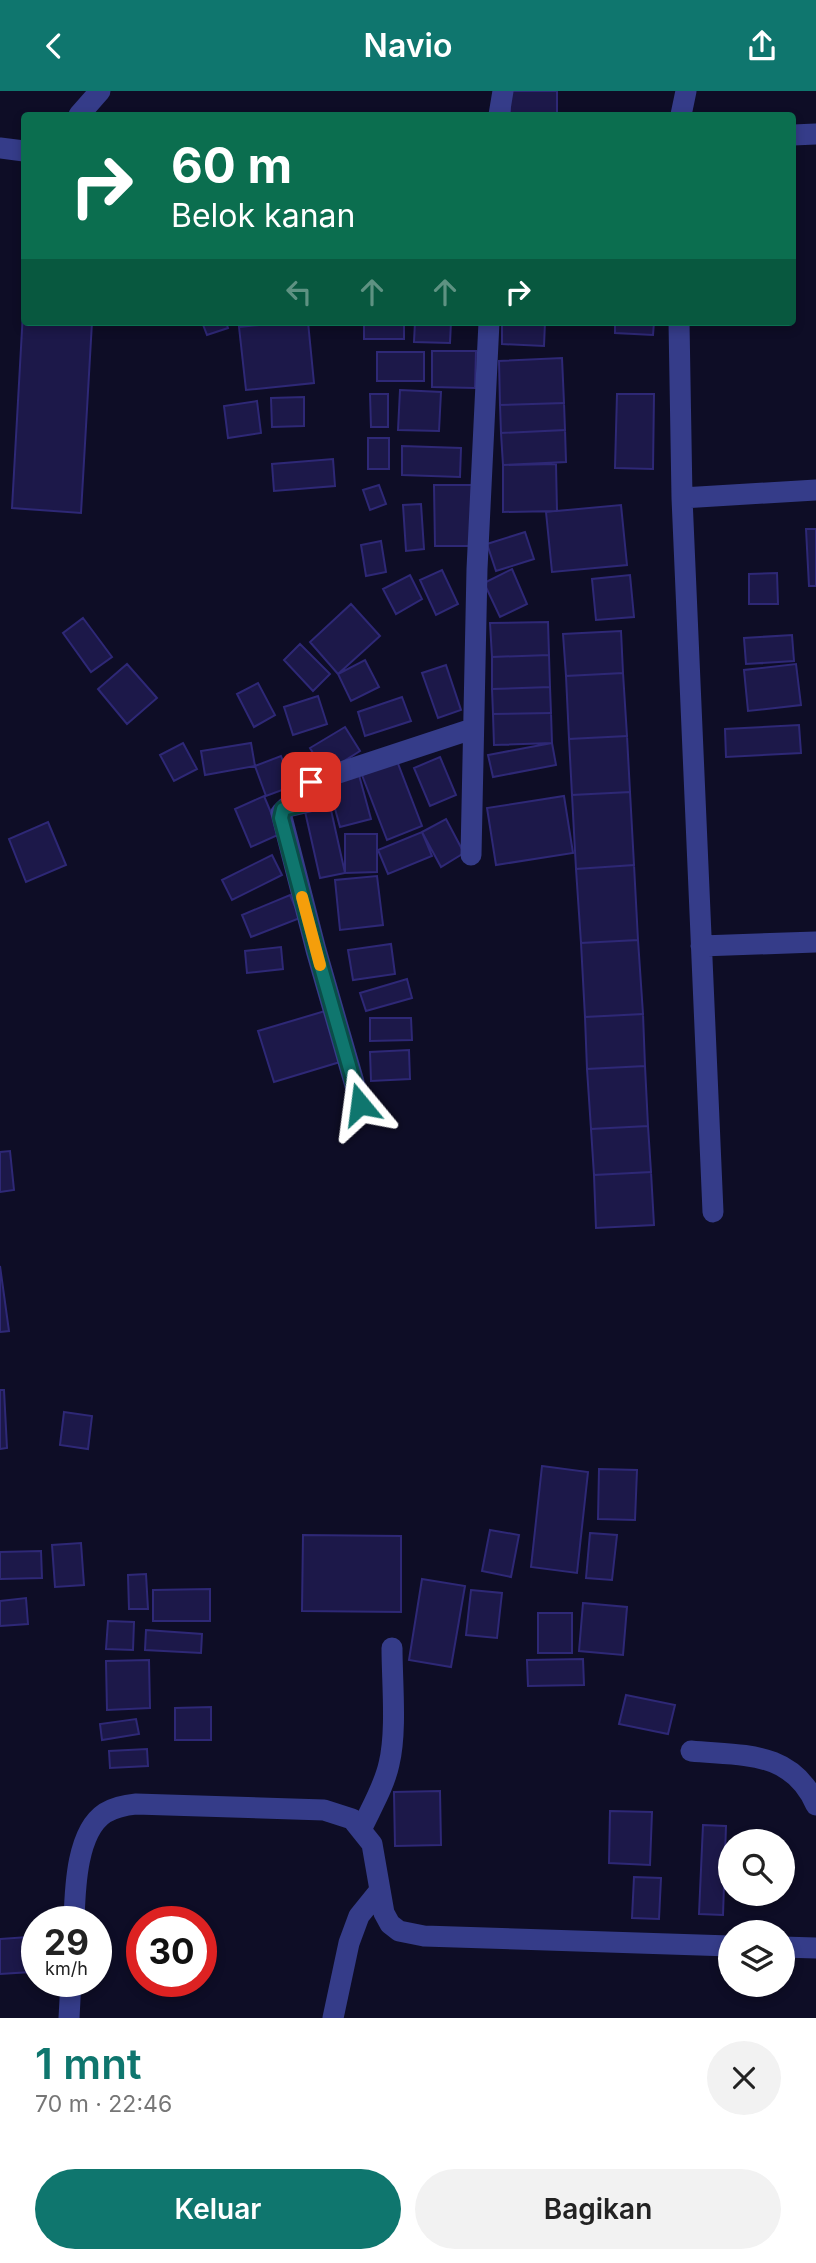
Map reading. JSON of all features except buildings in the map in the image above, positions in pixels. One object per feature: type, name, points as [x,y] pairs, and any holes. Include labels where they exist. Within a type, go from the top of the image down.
[{"type":"street","points":[[82,112],[100,91]]},
{"type":"street","points":[[500,112],[503,91]]},
{"type":"street","points":[[682,112],[686,91]]},
{"type":"street","points":[[796,135],[816,134]]},
{"type":"street","points":[[0,148],[21,151]]},
{"type":"street","points":[[471,855],[477,569],[489,326]]},
{"type":"street","points":[[679,326],[682,498],[713,1212]]},
{"type":"street","points":[[682,498],[816,490]]},
{"type":"street","points":[[360,1104],[316,950],[281,813],[287,807],[309,802],[311,782],[472,729]]},
{"type":"street","points":[[701,946],[816,941]]},
{"type":"street","points":[[361,1830],[390,1763],[392,1648]]},
{"type":"street","points":[[691,1751],[769,1759],[794,1773],[811,1794],[816,1805]]},
{"type":"street","points":[[75,1906],[76,1877],[83,1849],[94,1823],[103,1814],[117,1807],[136,1804],[324,1810],[352,1819],[372,1845],[384,1913],[390,1924],[399,1931],[424,1936],[718,1946]]},
{"type":"street","points":[[333,2018],[349,1943],[359,1916],[380,1890]]},
{"type":"street","points":[[795,1947],[816,1948]]},
{"type":"street","points":[[69,2018],[70,1997]]},
{"type":"slow traffic","points":[[302,897],[320,965]]},
{"type":"route","points":[[311,782],[309,802],[283,809],[281,818],[360,1104]]}]
